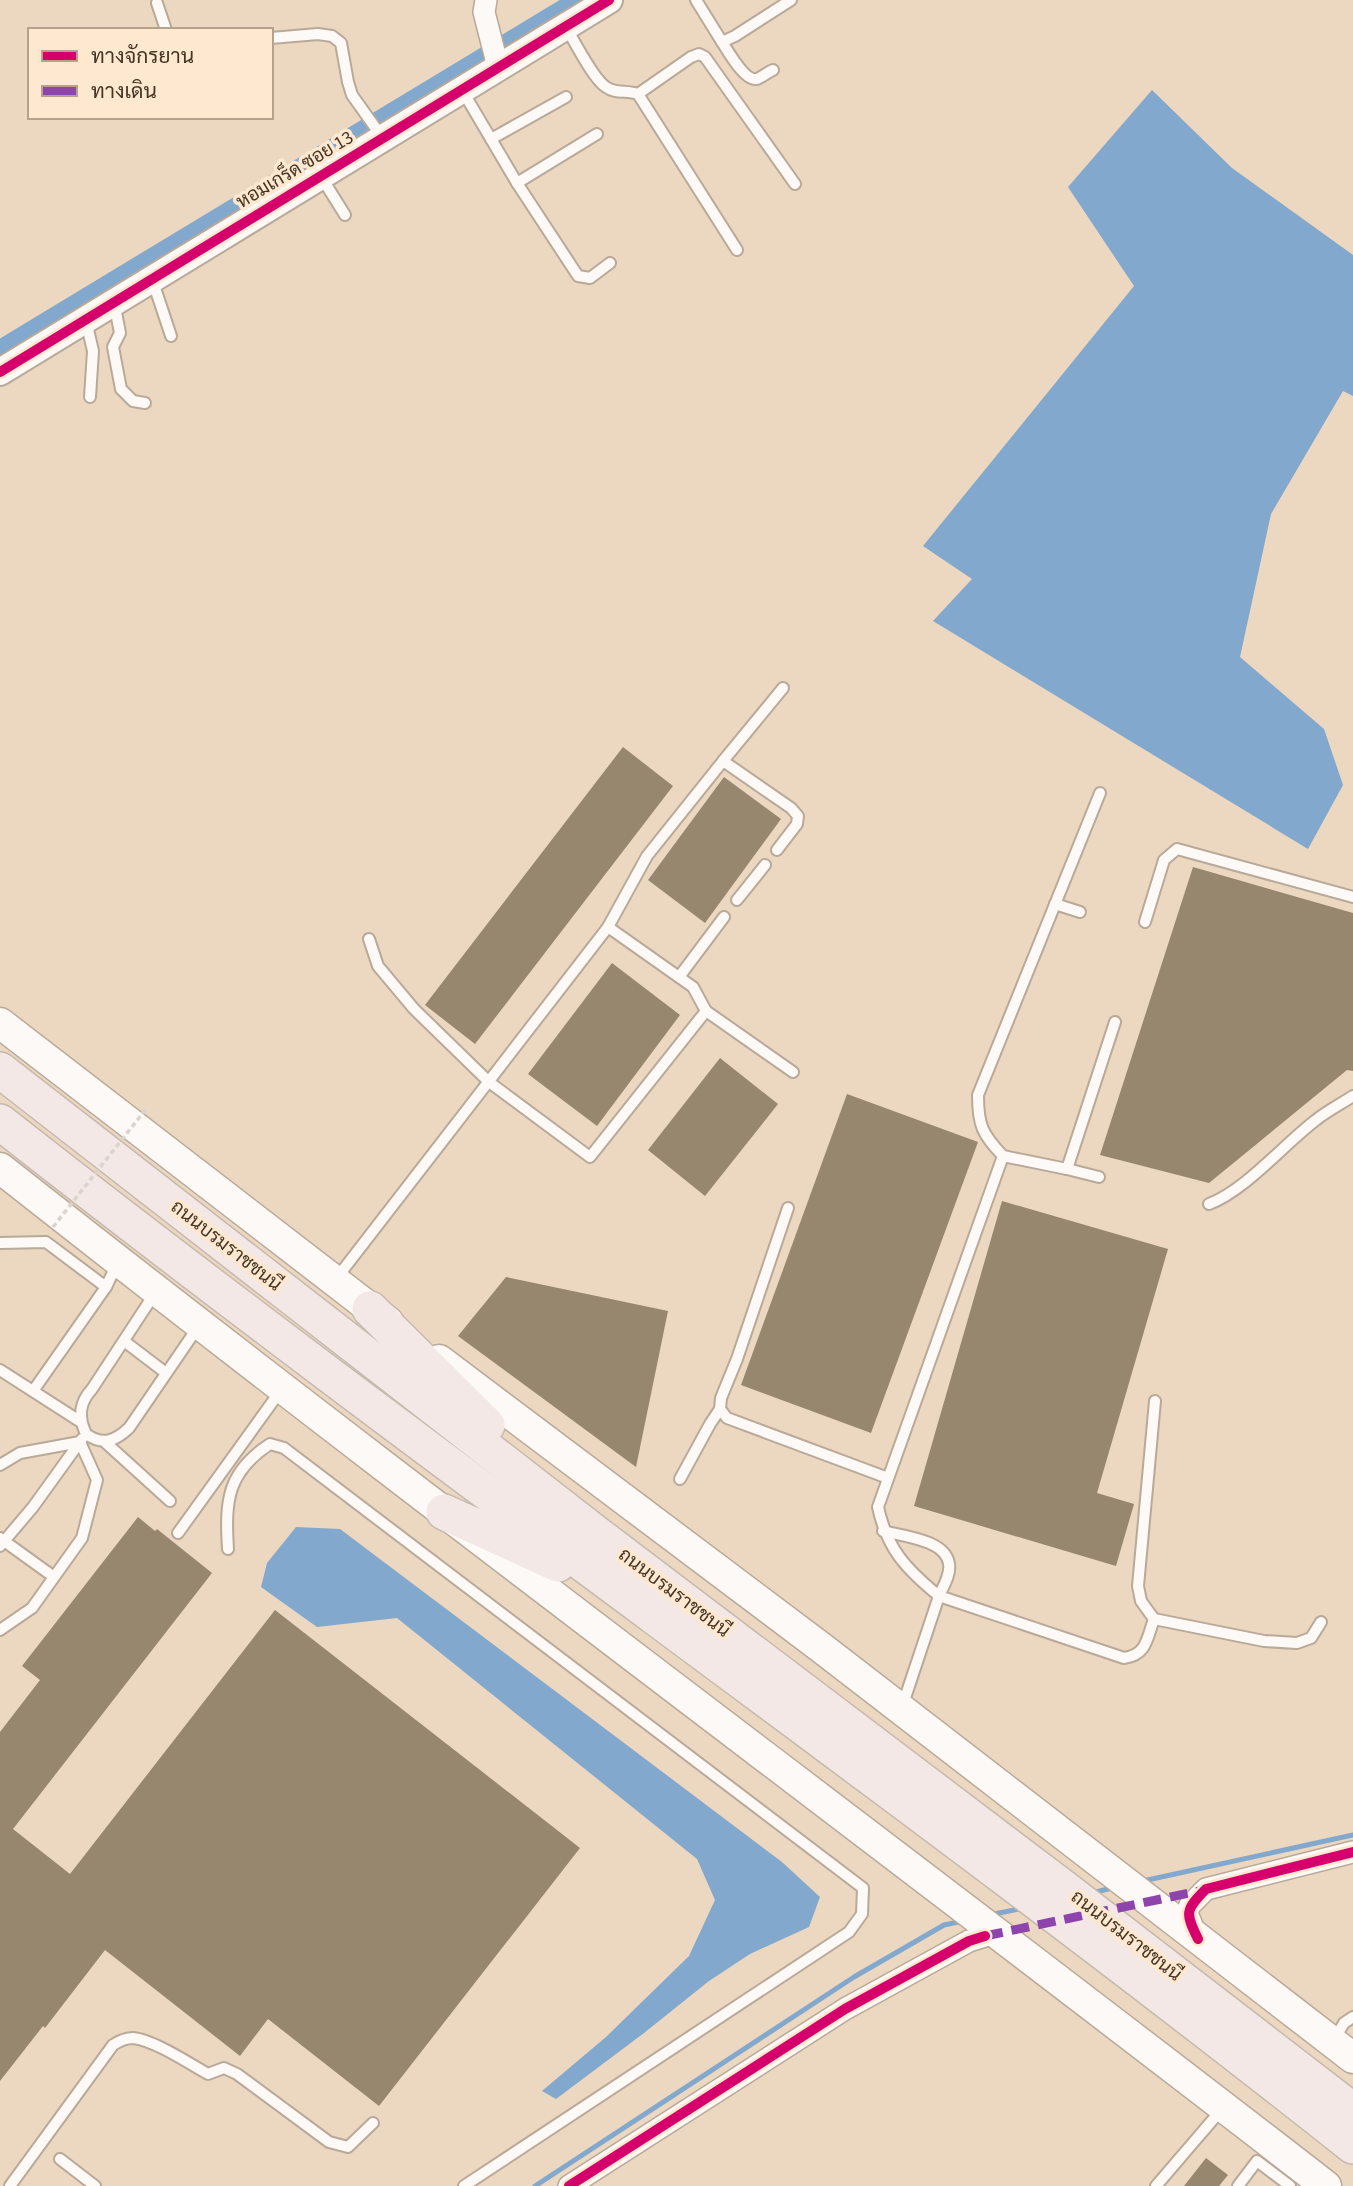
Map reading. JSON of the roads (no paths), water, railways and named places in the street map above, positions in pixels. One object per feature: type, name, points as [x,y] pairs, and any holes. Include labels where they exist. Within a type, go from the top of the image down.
[{"type":"highway","name":"ถนนบรมราชชนนี","points":[[0,1070],[598,1535],[1353,2111]]},
{"type":"highway","name":"ถนนบรมราชชนนี","points":[[0,1122],[403,1431],[1252,2066],[1353,2147]]},
{"type":"highway","points":[[370,1309],[598,1535]]},
{"type":"highway","points":[[444,1512],[625,1595]]},
{"type":"main road","points":[[0,1023],[370,1309],[824,1649],[1198,1939],[1347,2034]]},
{"type":"main road","points":[[0,1168],[444,1512],[962,1906],[995,1937],[1326,2186]]},
{"type":"street","points":[[486,0],[484,12],[495,55]]},
{"type":"street","name":"หอมเกร็ด ซอย 13","points":[[0,372],[320,176],[380,133],[461,89],[495,55],[566,27],[608,0]]},
{"type":"street","points":[[1198,1939],[1187,1913],[1190,1905],[1206,1889],[1353,1852]]},
{"type":"street","points":[[569,2186],[845,2009],[969,1941],[995,1937]]},
{"type":"lane","points":[[696,0],[745,75],[757,79],[773,70]]},
{"type":"lane","points":[[722,42],[791,0]]},
{"type":"lane","points":[[157,4],[165,28]]},
{"type":"lane","points":[[566,27],[598,80],[606,88],[616,91],[629,90],[638,94],[737,250]]},
{"type":"lane","points":[[273,37],[318,34],[332,36],[341,43],[352,95],[380,133]]},
{"type":"lane","points":[[638,94],[691,57],[699,54],[705,57],[795,184]]},
{"type":"lane","points":[[461,89],[517,183],[578,276],[590,278],[610,263]]},
{"type":"lane","points":[[491,139],[566,97]]},
{"type":"lane","points":[[517,183],[597,134]]},
{"type":"lane","points":[[320,176],[345,215]]},
{"type":"lane","points":[[152,279],[171,336]]},
{"type":"lane","points":[[114,302],[120,333],[113,347],[121,389],[133,401],[145,403]]},
{"type":"lane","points":[[85,320],[93,351],[90,397]]},
{"type":"lane","points":[[334,1281],[608,927],[647,856],[783,688]]},
{"type":"lane","points":[[723,761],[791,808],[798,816],[797,824],[777,850]]},
{"type":"lane","points":[[1099,1177],[1003,1156],[988,1141],[978,1119],[978,1095],[1100,793]]},
{"type":"lane","points":[[1144,922],[1164,860],[1177,849],[1353,897]]},
{"type":"lane","points":[[737,900],[765,865]]},
{"type":"lane","points":[[1055,904],[1080,912]]},
{"type":"lane","points":[[679,977],[724,917]]},
{"type":"lane","points":[[608,927],[693,987],[706,1011],[793,1072]]},
{"type":"lane","points":[[369,939],[378,966],[414,1009],[489,1082],[590,1157],[706,1011]]},
{"type":"lane","points":[[1067,1169],[1115,1022]]},
{"type":"lane","points":[[1209,1204],[1222,1199],[1316,1119],[1353,1096]]},
{"type":"lane","points":[[1003,1156],[878,1507],[883,1531],[893,1550],[921,1581],[939,1596],[1124,1658],[1135,1657],[1142,1652],[1154,1619]]},
{"type":"lane","points":[[680,1479],[720,1409],[721,1398],[737,1359],[788,1208]]},
{"type":"lane","points":[[0,1243],[46,1242],[106,1287]]},
{"type":"lane","points":[[33,1391],[106,1287],[119,1261]]},
{"type":"lane","points":[[0,1630],[32,1608],[82,1538],[97,1480],[83,1438],[81,1407],[156,1290]]},
{"type":"lane","points":[[106,1443],[118,1439],[129,1428],[200,1324]]},
{"type":"lane","points":[[124,1341],[166,1373]]},
{"type":"lane","points":[[0,1370],[80,1422]]},
{"type":"lane","points":[[178,1533],[283,1388]]},
{"type":"lane","points":[[1155,1401],[1138,1586],[1141,1601],[1154,1619],[1264,1641],[1297,1643],[1311,1638],[1321,1622]]},
{"type":"lane","points":[[720,1409],[727,1418],[888,1478]]},
{"type":"lane","points":[[54,1577],[1,1542],[33,1507],[83,1438]]},
{"type":"lane","points":[[0,1465],[20,1453],[83,1438],[106,1443],[170,1501]]},
{"type":"lane","points":[[228,1549],[226,1521],[231,1485],[254,1454],[270,1444],[284,1448],[863,1888],[862,1914],[849,1931],[464,2186]]},
{"type":"lane","points":[[883,1531],[931,1542],[950,1562],[949,1572],[901,1709]]},
{"type":"lane","points":[[10,2186],[113,2045],[123,2039],[135,2038],[163,2049],[208,2074],[224,2068],[237,2074],[329,2141],[348,2147],[373,2123]]},
{"type":"lane","points":[[1156,2186],[1224,2107]]},
{"type":"lane","points":[[1248,2126],[1257,2161],[1290,2186]]},
{"type":"lane","points":[[60,2159],[95,2186]]},
{"type":"lane","points":[[1238,2186],[1257,2161]]},
{"type":"water","points":[[1152,90],[1232,168],[1353,255],[1353,396],[1343,391],[1271,514],[1240,657],[1324,729],[1343,785],[1308,849],[933,621],[972,579],[923,546],[1134,286],[1068,187]]},
{"type":"water","points":[[296,1527],[340,1529],[782,1862],[820,1897],[809,1927],[750,1954],[709,1981],[556,2099],[542,2091],[606,2037],[689,1956],[715,1900],[697,1859],[397,1618],[317,1627],[261,1587],[267,1563]]},
{"type":"waterway","points":[[0,349],[577,0]]},
{"type":"waterway","points":[[1143,1881],[1353,1835]]},
{"type":"waterway","points":[[1092,1893],[1116,1887]]},
{"type":"waterway","points":[[989,1915],[1024,1908]]},
{"type":"waterway","points":[[535,2186],[854,1977],[944,1925],[963,1921]]}]
